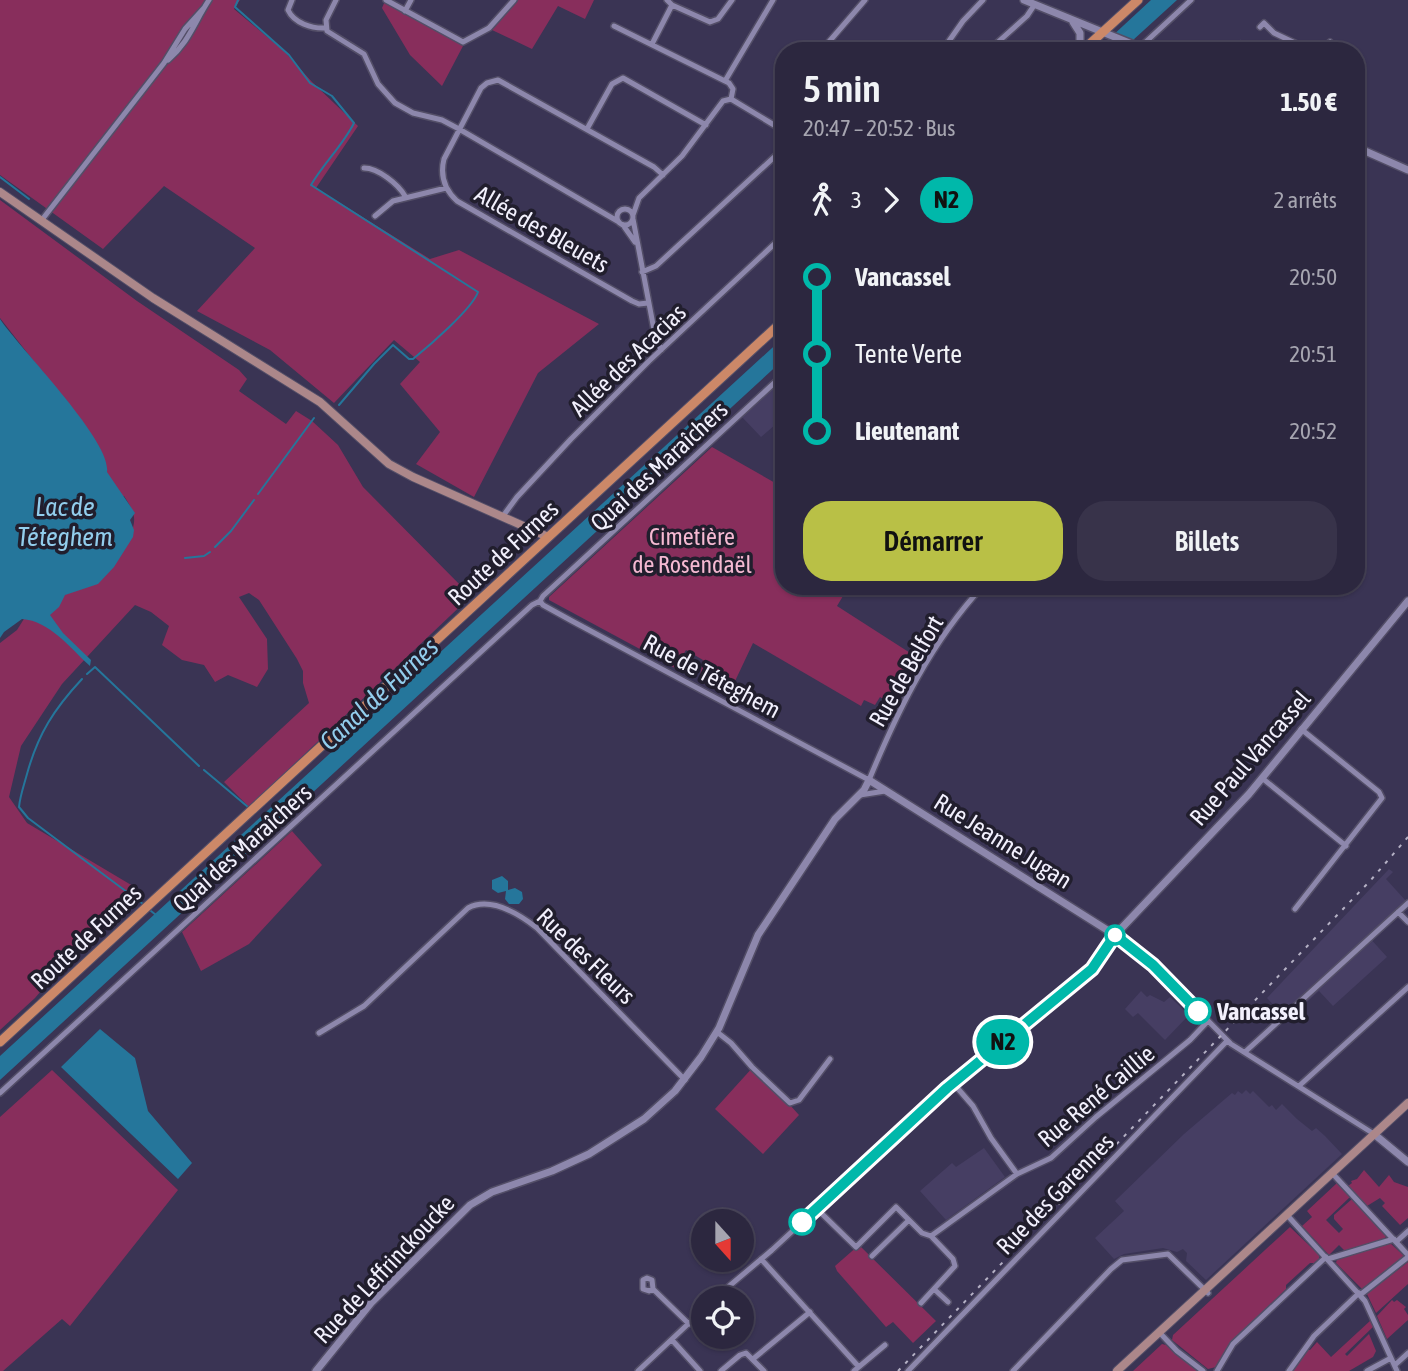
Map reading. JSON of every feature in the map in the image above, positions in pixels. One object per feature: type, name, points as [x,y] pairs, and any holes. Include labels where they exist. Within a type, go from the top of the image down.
[{"type":"main road","points":[[1102,33],[1130,0]]},
{"type":"main road","points":[[1089,42],[1116,25],[1138,0]]},
{"type":"main road","points":[[0,186],[99,262],[176,314],[246,354],[324,405],[389,464],[548,537]]},
{"type":"main road","points":[[0,192],[43,219]]},
{"type":"main road","name":"Route de Furnes","points":[[0,1042],[775,328]]},
{"type":"main road","points":[[1117,1371],[1207,1292],[1408,1103]]},
{"type":"main road","points":[[1376,1135],[1408,1110]]},
{"type":"main road","points":[[1124,1371],[1161,1334]]},
{"type":"street","points":[[43,219],[164,63],[179,50],[191,34],[208,0]]},
{"type":"street","points":[[292,0],[288,9],[292,17],[311,27],[326,27]]},
{"type":"street","points":[[336,0],[327,18],[326,27],[330,34],[364,54],[378,84],[395,103],[413,113],[442,120],[460,129],[605,212],[632,235],[639,252]]},
{"type":"street","points":[[386,0],[463,42],[486,30],[514,0]]},
{"type":"street","points":[[405,11],[411,0]]},
{"type":"street","points":[[652,44],[670,2],[711,22],[718,19],[732,0]]},
{"type":"street","points":[[725,81],[773,0]]},
{"type":"street","points":[[829,42],[865,0]]},
{"type":"street","points":[[948,42],[983,0]]},
{"type":"street","points":[[1024,0],[1123,41]]},
{"type":"street","points":[[1144,42],[1191,0]]},
{"type":"street","points":[[998,42],[1027,16],[1035,4]]},
{"type":"street","points":[[1070,19],[1080,31],[1079,42]]},
{"type":"street","points":[[1116,25],[1123,41]]},
{"type":"street","points":[[1262,25],[1294,42]]},
{"type":"street","points":[[614,26],[725,81],[733,89],[732,99]]},
{"type":"street","points":[[587,129],[612,84],[623,78],[706,125]]},
{"type":"street","name":"Allée des Bleuets","points":[[648,303],[632,301],[459,202],[446,188],[442,175],[443,164],[482,86],[498,80],[654,167],[663,175]]},
{"type":"street","points":[[620,211],[685,153],[723,101],[732,99],[775,125]]},
{"type":"street","points":[[1365,151],[1408,170]]},
{"type":"street","points":[[642,272],[656,266],[775,156]]},
{"type":"street","points":[[364,168],[375,170],[405,196]]},
{"type":"street","points":[[375,216],[388,203],[405,196],[446,188]]},
{"type":"street","points":[[621,223],[629,224],[637,201],[645,191]]},
{"type":"street","points":[[605,212],[612,214],[629,210],[633,217],[648,303],[661,350]]},
{"type":"street","points":[[620,211],[621,223]]},
{"type":"street","name":"Allée des Acacias","points":[[503,516],[571,439],[775,243]]},
{"type":"street","name":"Quai des Maraîchers","points":[[0,1093],[532,605],[540,601],[775,382]]},
{"type":"street","name":"Rue de Belfort","points":[[869,780],[900,709],[927,659],[975,595]]},
{"type":"street","name":"Rue de Téteghem","points":[[540,601],[869,780]]},
{"type":"street","name":"Rue Paul Vancassel","points":[[1115,935],[1262,778],[1408,601]]},
{"type":"street","points":[[1295,909],[1382,797],[1301,729]]},
{"type":"street","points":[[1262,778],[1346,846]]},
{"type":"street","name":"Rue Jeanne Jugan","points":[[869,780],[1115,935]]},
{"type":"street","name":"Rue de Leffrinckoucke","points":[[316,1371],[371,1303],[466,1208],[492,1192],[568,1164],[609,1143],[654,1112],[685,1080],[717,1032],[758,935],[832,823],[865,788],[869,780]]},
{"type":"street","points":[[854,799],[869,793],[888,791]]},
{"type":"street","points":[[1245,1052],[1408,903]]},
{"type":"street","name":"Rue des Fleurs","points":[[319,1032],[364,1006],[468,908],[487,904],[509,911],[537,928],[685,1080]]},
{"type":"street","points":[[1398,912],[1408,922]]},
{"type":"street","points":[[729,1286],[953,1083],[1092,969],[1115,935],[1153,965],[1227,1041],[1376,1135],[1408,1162]]},
{"type":"street","points":[[1299,1086],[1408,987]]},
{"type":"street","name":"Rue René Caillie","points":[[931,1236],[1017,1174],[1051,1158],[1096,1117],[1190,1040],[1208,1021]]},
{"type":"street","points":[[717,1032],[790,1103],[799,1100],[830,1059]]},
{"type":"street","name":"Rue des Garennes","points":[[909,1370],[1227,1041]]},
{"type":"street","points":[[953,1083],[973,1106],[991,1138],[1017,1174]]},
{"type":"street","points":[[1289,1371],[1314,1336],[1359,1294],[1408,1256],[1334,1175]]},
{"type":"street","points":[[817,1209],[856,1247],[896,1207],[922,1233],[931,1236],[955,1263],[953,1271],[921,1303]]},
{"type":"street","points":[[1288,1216],[1359,1294],[1371,1312],[1396,1368],[1408,1353]]},
{"type":"street","points":[[872,1256],[909,1220]]},
{"type":"street","points":[[1217,1371],[1233,1343],[1327,1258],[1395,1241],[1408,1231]]},
{"type":"street","points":[[1013,1371],[1118,1263],[1161,1254],[1172,1256],[1207,1292]]},
{"type":"street","points":[[761,1259],[857,1369],[885,1345]]},
{"type":"street","points":[[638,1371],[689,1324],[653,1289]]},
{"type":"street","points":[[934,1289],[948,1303]]},
{"type":"street","points":[[753,1359],[810,1312]]},
{"type":"street","points":[[1161,1334],[1203,1371]]},
{"type":"street","points":[[672,1340],[700,1371]]},
{"type":"street","points":[[721,1371],[743,1354],[748,1354],[764,1371]]},
{"type":"street","points":[[1367,1371],[1391,1358]]},
{"type":"shaded area","points":[[775,387],[775,425],[761,437],[742,417]]},
{"type":"shaded area","points":[[1389,869],[1393,872],[1386,879],[1406,901],[1368,936],[1387,957],[1333,1006],[1319,991],[1287,1020],[1267,998]]},
{"type":"shaded area","points":[[1141,991],[1147,997],[1150,995],[1164,1002],[1170,997],[1189,1015],[1165,1040],[1138,1013],[1133,1017],[1125,1009]]},
{"type":"shaded area","points":[[1246,1090],[1250,1094],[1253,1091],[1269,1107],[1272,1105],[1276,1110],[1282,1104],[1312,1131],[1316,1128],[1342,1154],[1206,1280],[1186,1261],[1187,1253],[1183,1249],[1177,1252],[1163,1248],[1124,1254],[1114,1259],[1095,1238],[1124,1211],[1115,1201],[1184,1134],[1232,1093],[1235,1095],[1238,1091],[1242,1094]]},
{"type":"shaded area","points":[[984,1148],[1005,1177],[946,1220],[920,1191],[952,1163],[956,1167]]},
{"type":"green space","points":[[0,0],[240,0],[234,9],[284,51],[358,126],[316,188],[430,259],[459,250],[599,324],[538,373],[474,497],[416,464],[440,432],[400,384],[420,362],[394,340],[334,403],[270,350],[197,311],[255,248],[164,186],[103,249],[0,175]]},
{"type":"green space","points":[[518,0],[594,0],[585,19],[558,6],[532,49],[492,30]]},
{"type":"green space","points":[[385,1],[463,46],[442,86],[410,55],[382,8]]},
{"type":"green space","points":[[0,200],[137,301],[239,370],[247,379],[239,391],[286,424],[296,411],[312,421],[338,445],[363,487],[471,596],[249,807],[224,782],[309,703],[303,683],[303,671],[297,659],[259,600],[249,593],[239,597],[267,639],[268,669],[257,687],[228,675],[215,682],[204,665],[182,660],[162,645],[169,626],[151,612],[135,605],[62,684],[21,746],[9,797],[27,823],[143,892],[57,972],[35,998],[0,1030],[0,643],[17,630],[27,614],[129,540],[134,521],[133,512],[124,496],[81,498],[90,433],[0,318]]},
{"type":"green space","name":"Cimetière de Rosendaël","points":[[712,447],[775,483],[775,595],[844,595],[837,606],[918,658],[913,666],[916,668],[894,706],[880,697],[875,705],[864,700],[861,706],[753,643],[728,696],[702,682],[704,678],[700,676],[703,660],[686,650],[675,668],[549,600],[549,597]]},
{"type":"green space","points":[[292,831],[322,865],[249,944],[201,971],[182,932]]},
{"type":"green space","points":[[754,1066],[780,1089],[799,1115],[763,1154],[715,1109]]},
{"type":"green space","points":[[52,1070],[178,1190],[70,1326],[62,1319],[0,1371],[0,1117]]},
{"type":"green space","points":[[1364,1170],[1379,1187],[1389,1175],[1394,1182],[1408,1187],[1408,1218],[1400,1225],[1382,1206],[1385,1203],[1380,1198],[1367,1206],[1348,1186]]},
{"type":"green space","points":[[1337,1183],[1350,1197],[1326,1220],[1339,1233],[1343,1229],[1334,1219],[1334,1215],[1352,1199],[1386,1236],[1385,1239],[1345,1251],[1339,1245],[1329,1255],[1302,1226],[1312,1217],[1307,1211]]},
{"type":"green space","points":[[1290,1227],[1319,1255],[1319,1259],[1310,1263],[1286,1285],[1286,1289],[1230,1343],[1216,1367],[1208,1369],[1172,1340],[1173,1335]]},
{"type":"green space","points":[[1390,1243],[1404,1256],[1362,1289],[1336,1263],[1337,1259]]},
{"type":"green space","points":[[859,1245],[936,1321],[913,1343],[893,1322],[886,1327],[837,1271],[835,1266]]},
{"type":"green space","points":[[1408,1262],[1408,1284],[1376,1313],[1367,1294]]},
{"type":"green space","points":[[1392,1300],[1397,1300],[1406,1307],[1404,1309],[1408,1320],[1387,1339],[1377,1316]]},
{"type":"green space","points":[[1371,1320],[1374,1326],[1345,1354],[1347,1356],[1369,1334],[1376,1351],[1373,1357],[1349,1371],[1293,1371],[1307,1350],[1317,1342],[1331,1357]]},
{"type":"green space","points":[[1162,1344],[1166,1345],[1197,1371],[1133,1371]]},
{"type":"water","points":[[1151,0],[1177,0],[1131,42],[1106,42]]},
{"type":"water","name":"Lac de Téteghem","points":[[0,319],[81,418],[105,458],[107,472],[135,513],[130,520],[134,530],[133,537],[114,567],[98,584],[65,595],[59,607],[50,615],[63,633],[91,660],[90,666],[59,636],[32,621],[22,619],[0,638]]},
{"type":"water","points":[[775,345],[775,367],[0,1080],[0,1056]]},
{"type":"water","points":[[502,876],[508,881],[508,890],[515,888],[522,892],[523,899],[519,904],[509,904],[505,899],[506,891],[498,893],[492,889],[492,880]]},
{"type":"water","points":[[100,1029],[135,1058],[148,1111],[192,1163],[178,1179],[61,1067]]},
{"type":"waterway","points":[[238,0],[235,7],[289,55],[310,83],[332,96],[354,123],[311,185],[478,292],[459,317],[413,359],[409,359],[393,345],[339,405]]},
{"type":"waterway","points":[[0,177],[29,199]]},
{"type":"waterway","points":[[258,494],[314,418]]},
{"type":"waterway","points":[[215,547],[254,500]]},
{"type":"waterway","points":[[185,558],[204,556],[210,552]]},
{"type":"waterway","points":[[87,674],[95,667],[199,766]]},
{"type":"waterway","points":[[82,679],[63,701],[42,734],[31,760],[19,807],[28,818],[143,904]]},
{"type":"waterway","points":[[204,770],[248,807]]},
{"type":"waterway","points":[[151,911],[156,915]]},
{"type":"railway","points":[[898,1371],[1370,881],[1408,837]]},
{"type":"bus line","name":"N2","points":[[802,1222],[947,1088],[1092,969],[1115,935],[1153,965],[1198,1011]]},
{"type":"place","name":"Vancassel","points":[[1198,1011]]},
{"type":"water label","name":"Canal de Furnes","points":[[379,694]]}]
